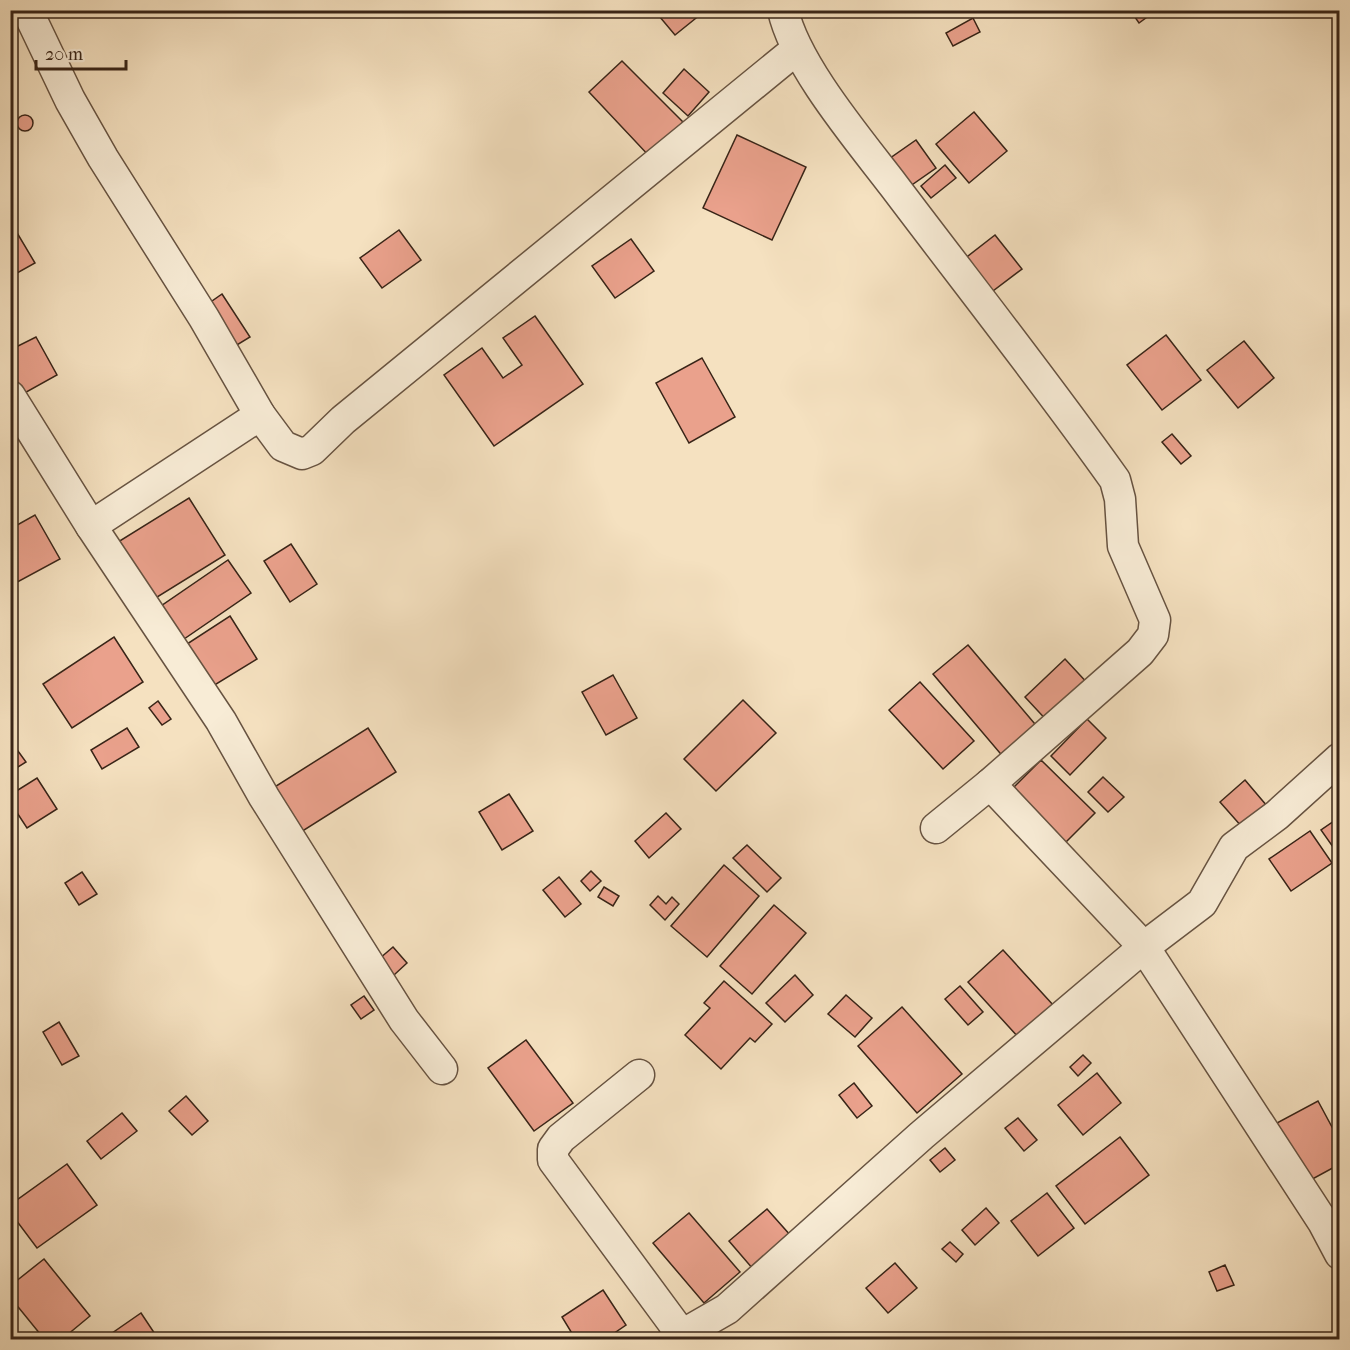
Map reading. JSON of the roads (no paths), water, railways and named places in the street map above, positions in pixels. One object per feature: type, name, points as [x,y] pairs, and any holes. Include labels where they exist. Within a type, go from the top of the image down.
[{"type":"street","points":[[27,10],[70,100],[199,308],[260,415],[283,446],[303,454],[312,450],[344,420],[797,49]]},
{"type":"street","points":[[783,10],[788,30],[797,49],[854,133],[1115,480],[1120,499],[1123,546],[1155,620],[1153,635],[1140,652],[990,784],[936,828]]},
{"type":"street","points":[[10,396],[91,526],[221,721],[264,797],[404,1020],[442,1069]]},
{"type":"street","points":[[91,526],[260,415]]},
{"type":"street","points":[[639,1075],[561,1138],[553,1149],[553,1160],[678,1337],[727,1309],[922,1135],[1144,947],[1202,903],[1234,847],[1277,815],[1340,758]]},
{"type":"street","points":[[990,784],[1144,947],[1323,1222],[1340,1254]]}]
